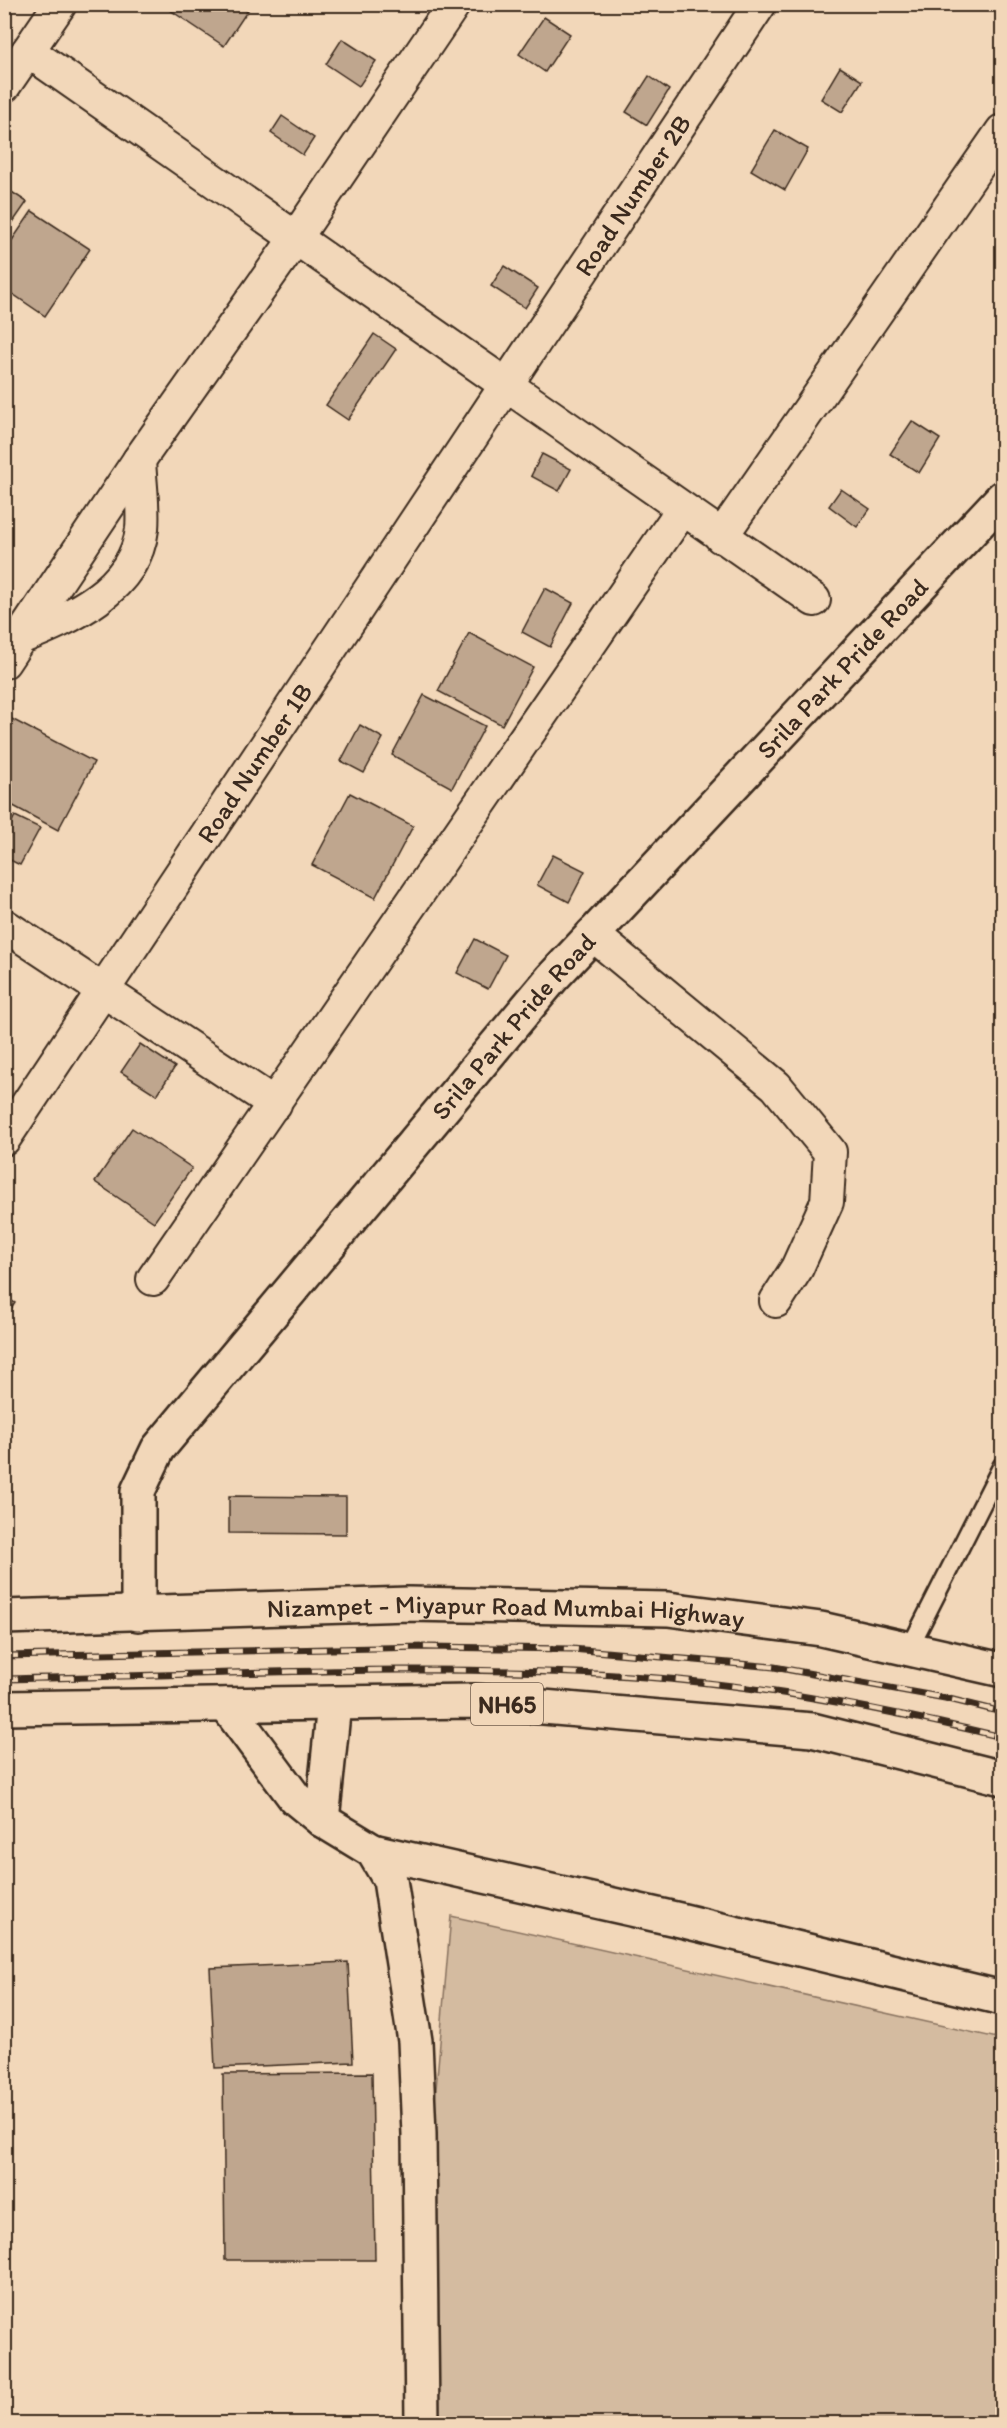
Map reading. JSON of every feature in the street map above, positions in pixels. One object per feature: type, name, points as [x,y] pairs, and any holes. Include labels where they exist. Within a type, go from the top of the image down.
[{"type":"main road","name":"Srila Park Pride Road","points":[[138,1614],[138,1491],[158,1449],[552,978],[1002,498]]},
{"type":"main road","name":"Nizampet - Miyapur Road Mumbai Highway","points":[[4,1617],[408,1604],[668,1609],[821,1629],[1002,1670]]},
{"type":"main road","name":"NH65","points":[[4,1708],[473,1701],[812,1730],[1002,1778]]},
{"type":"main road","points":[[322,1820],[334,1704]]},
{"type":"main road","points":[[226,1705],[295,1798],[322,1820],[373,1851],[669,1918],[1002,1998]]},
{"type":"main road","points":[[373,1851],[390,1880],[415,2041],[419,2134],[422,2424]]},
{"type":"street","points":[[4,86],[60,4]]},
{"type":"street","points":[[12,650],[139,460],[295,239],[454,4]]},
{"type":"street","name":"Road Number 2B","points":[[507,388],[760,4]]},
{"type":"street","points":[[28,51],[507,388],[814,600]]},
{"type":"street","points":[[721,537],[1002,131]]},
{"type":"street","name":"Road Number 1B","points":[[4,1138],[507,388]]},
{"type":"street","points":[[12,650],[102,597],[128,568],[142,530],[139,460]]},
{"type":"street","points":[[153,1279],[682,510]]},
{"type":"street","points":[[4,924],[275,1104]]},
{"type":"street","points":[[592,934],[776,1086],[830,1152],[827,1202],[797,1268],[776,1301]]},
{"type":"lane","points":[[909,1649],[1002,1465]]},
{"type":"shaded area","points":[[451,1916],[1002,2039],[1002,2423],[407,2424]]},
{"type":"building","points":[[161,4],[252,4],[224,46]]},
{"type":"building","points":[[544,17],[570,34],[545,72],[519,54]]},
{"type":"building","points":[[342,39],[376,61],[359,86],[326,64]]},
{"type":"building","points":[[840,67],[862,81],[842,112],[821,99]]},
{"type":"building","points":[[649,76],[669,90],[647,125],[626,112]]},
{"type":"building","points":[[282,116],[314,138],[303,155],[271,133]]},
{"type":"building","points":[[775,130],[808,149],[785,190],[751,170]]},
{"type":"building","points":[[4,187],[27,202],[4,235]]},
{"type":"building","points":[[32,211],[90,249],[45,316],[4,288],[4,252]]},
{"type":"building","points":[[504,266],[538,288],[525,308],[491,286]]},
{"type":"building","points":[[374,334],[396,349],[348,420],[326,405]]},
{"type":"building","points":[[912,421],[940,439],[919,473],[890,454]]},
{"type":"building","points":[[542,454],[571,469],[559,491],[531,476]]},
{"type":"building","points":[[841,489],[870,509],[857,527],[829,506]]},
{"type":"building","points":[[545,588],[573,603],[550,647],[522,632]]},
{"type":"building","points":[[469,633],[533,667],[502,725],[438,691]]},
{"type":"building","points":[[424,695],[485,726],[452,788],[392,755]]},
{"type":"building","points":[[6,716],[94,762],[58,830],[4,801]]},
{"type":"building","points":[[360,725],[383,738],[364,773],[341,761]]},
{"type":"building","points":[[350,793],[413,826],[375,898],[312,865]]},
{"type":"building","points":[[15,816],[40,828],[20,865],[4,857],[4,836]]},
{"type":"building","points":[[553,855],[585,871],[569,902],[537,885]]},
{"type":"building","points":[[475,939],[506,955],[488,989],[457,973]]},
{"type":"building","points":[[140,1044],[175,1067],[157,1095],[121,1072]]},
{"type":"building","points":[[132,1128],[192,1168],[154,1222],[95,1182]]},
{"type":"building","points":[[4,1296],[15,1303],[4,1320]]},
{"type":"building","points":[[229,1496],[346,1497],[346,1534],[229,1533]]},
{"type":"building","points":[[348,1962],[353,2062],[215,2068],[210,1968]]},
{"type":"building","points":[[372,2073],[375,2260],[225,2260],[223,2074]]},
{"type":"railway","points":[[4,1656],[426,1647],[572,1649],[774,1667],[945,1698],[1002,1712]]},
{"type":"railway","points":[[4,1679],[405,1670],[485,1670],[645,1677],[735,1686],[825,1700],[1002,1737]]}]
